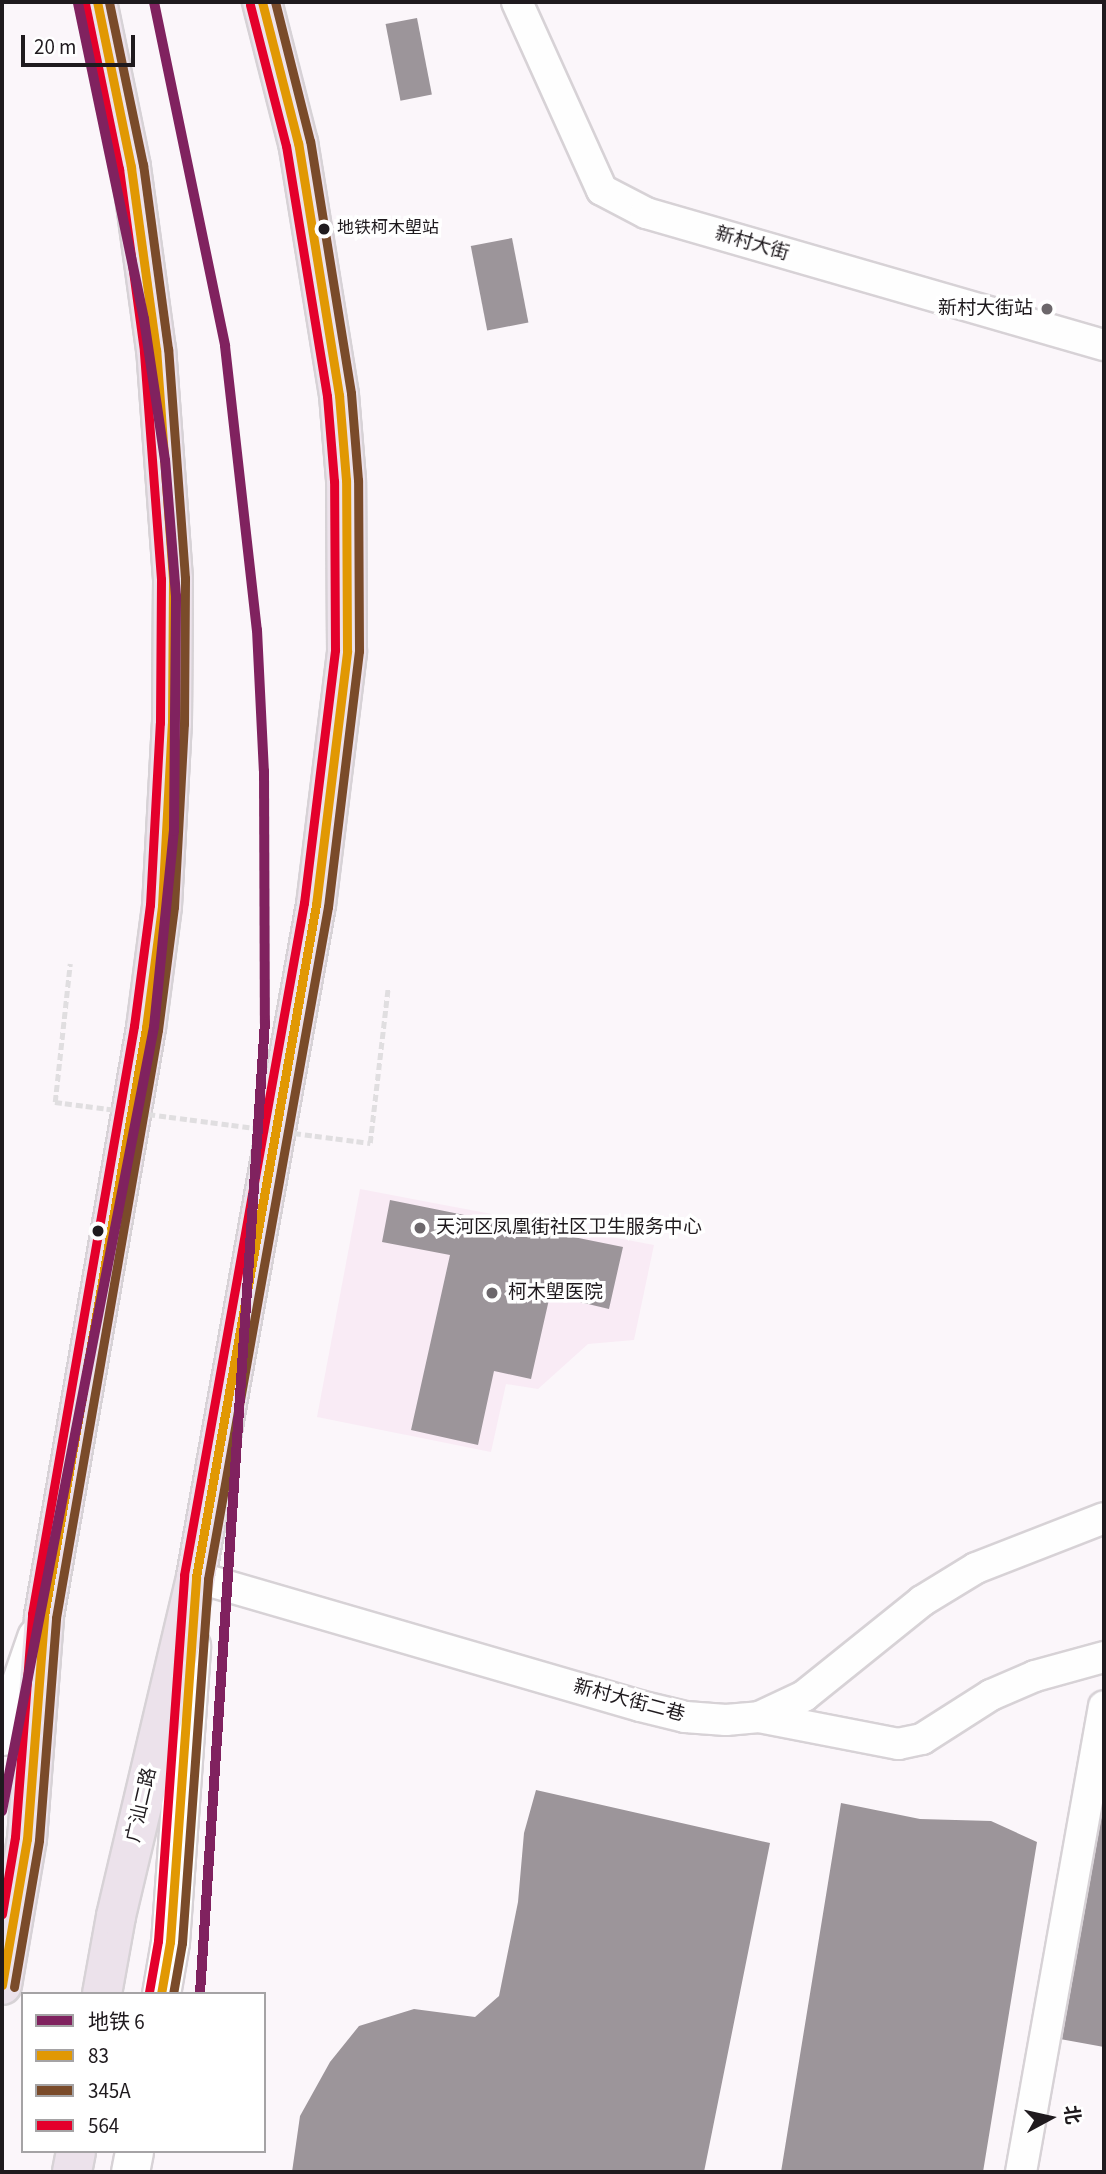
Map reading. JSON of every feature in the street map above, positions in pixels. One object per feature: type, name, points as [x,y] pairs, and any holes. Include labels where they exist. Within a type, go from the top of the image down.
[{"type":"highway","points":[[2,1985],[27,1839],[44,1616],[146,1028],[162,906],[172,723],[173,579],[156,350],[131,167],[97,2]]},
{"type":"highway","name":"广汕二路","points":[[103,1992],[116,1916],[196,1577],[316,905],[347,651],[346,480],[335,368],[298,143],[262,2]]},
{"type":"highway","points":[[72,2172],[76,2153]]},
{"type":"street","name":"新村大街","points":[[517,2],[602,190],[646,214],[1104,345]]},
{"type":"street","name":"新村大街二巷","points":[[196,1577],[685,1717],[759,1717],[830,1679],[922,1601],[976,1568],[1104,1518]]},
{"type":"street","points":[[161,1992],[170,1941],[196,1577]]},
{"type":"street","points":[[2,1736],[44,1616]]},
{"type":"street","points":[[759,1717],[898,1744],[922,1739],[991,1695],[1035,1676],[1104,1657]]},
{"type":"street","points":[[1021,2172],[1104,1706]]},
{"type":"street","points":[[130,2172],[134,2153]]},
{"type":"path","points":[[70,964],[55,1102],[370,1143],[388,987]]},
{"type":"shaded area","name":"柯木塱医院","points":[[360,1189],[654,1245],[634,1340],[588,1344],[538,1389],[506,1384],[491,1452],[317,1417]]},
{"type":"building","points":[[417,18],[432,95],[400,101],[386,24]]},
{"type":"building","points":[[512,238],[528,322],[487,330],[471,246]]},
{"type":"building","points":[[390,1200],[623,1247],[609,1309],[550,1295],[531,1379],[494,1371],[478,1445],[411,1430],[450,1255],[382,1242]]},
{"type":"building","points":[[1104,1781],[1104,2047],[1060,2039]]},
{"type":"building","points":[[536,1790],[770,1843],[704,2172],[292,2172],[300,2116],[330,2062],[359,2026],[414,2009],[475,2017],[499,1996],[518,1902],[524,1833]]},
{"type":"building","points":[[841,1803],[920,1819],[991,1821],[1037,1842],[983,2172],[781,2172]]},
{"type":"metro line","name":"6","points":[[2,1811],[154,1027],[174,831],[176,596],[165,460],[144,319],[78,2]]},
{"type":"metro line","name":"6","points":[[154,2],[225,346],[257,630],[264,771],[265,1022],[200,1992]]},
{"type":"transit line","name":"83","points":[[2,1985],[27,1839],[44,1616],[146,1028],[162,906],[172,723],[173,579],[156,350],[131,167],[97,2]]},
{"type":"transit line","name":"345A","points":[[14,1987],[39,1840],[56,1618],[158,1030],[174,907],[184,724],[185,578],[168,349],[143,165],[109,2]]},
{"type":"transit line","name":"83","points":[[161,1992],[170,1942],[196,1577],[316,905],[347,651],[346,480],[339,395],[298,143],[262,2]]},
{"type":"transit line","name":"345A","points":[[173,1992],[182,1943],[208,1579],[328,907],[359,651],[358,480],[351,393],[310,141],[275,2]]},
{"type":"transit line","name":"564","points":[[2,1914],[15,1837],[32,1614],[134,1026],[150,905],[160,723],[161,579],[144,351],[119,169],[85,4]]},
{"type":"transit line","name":"564","points":[[149,1992],[158,1941],[184,1575],[304,903],[335,650],[334,481],[327,396],[286,146],[250,5]]},
{"type":"place","name":"地铁柯木塱站","points":[[324,229]]},
{"type":"place","name":"新村大街站","points":[[1047,309]]},
{"type":"place","name":"天河区凤凰街社区卫生服务中心","points":[[420,1228]]},
{"type":"place","name":"柯木塱医院","points":[[492,1293]]}]
